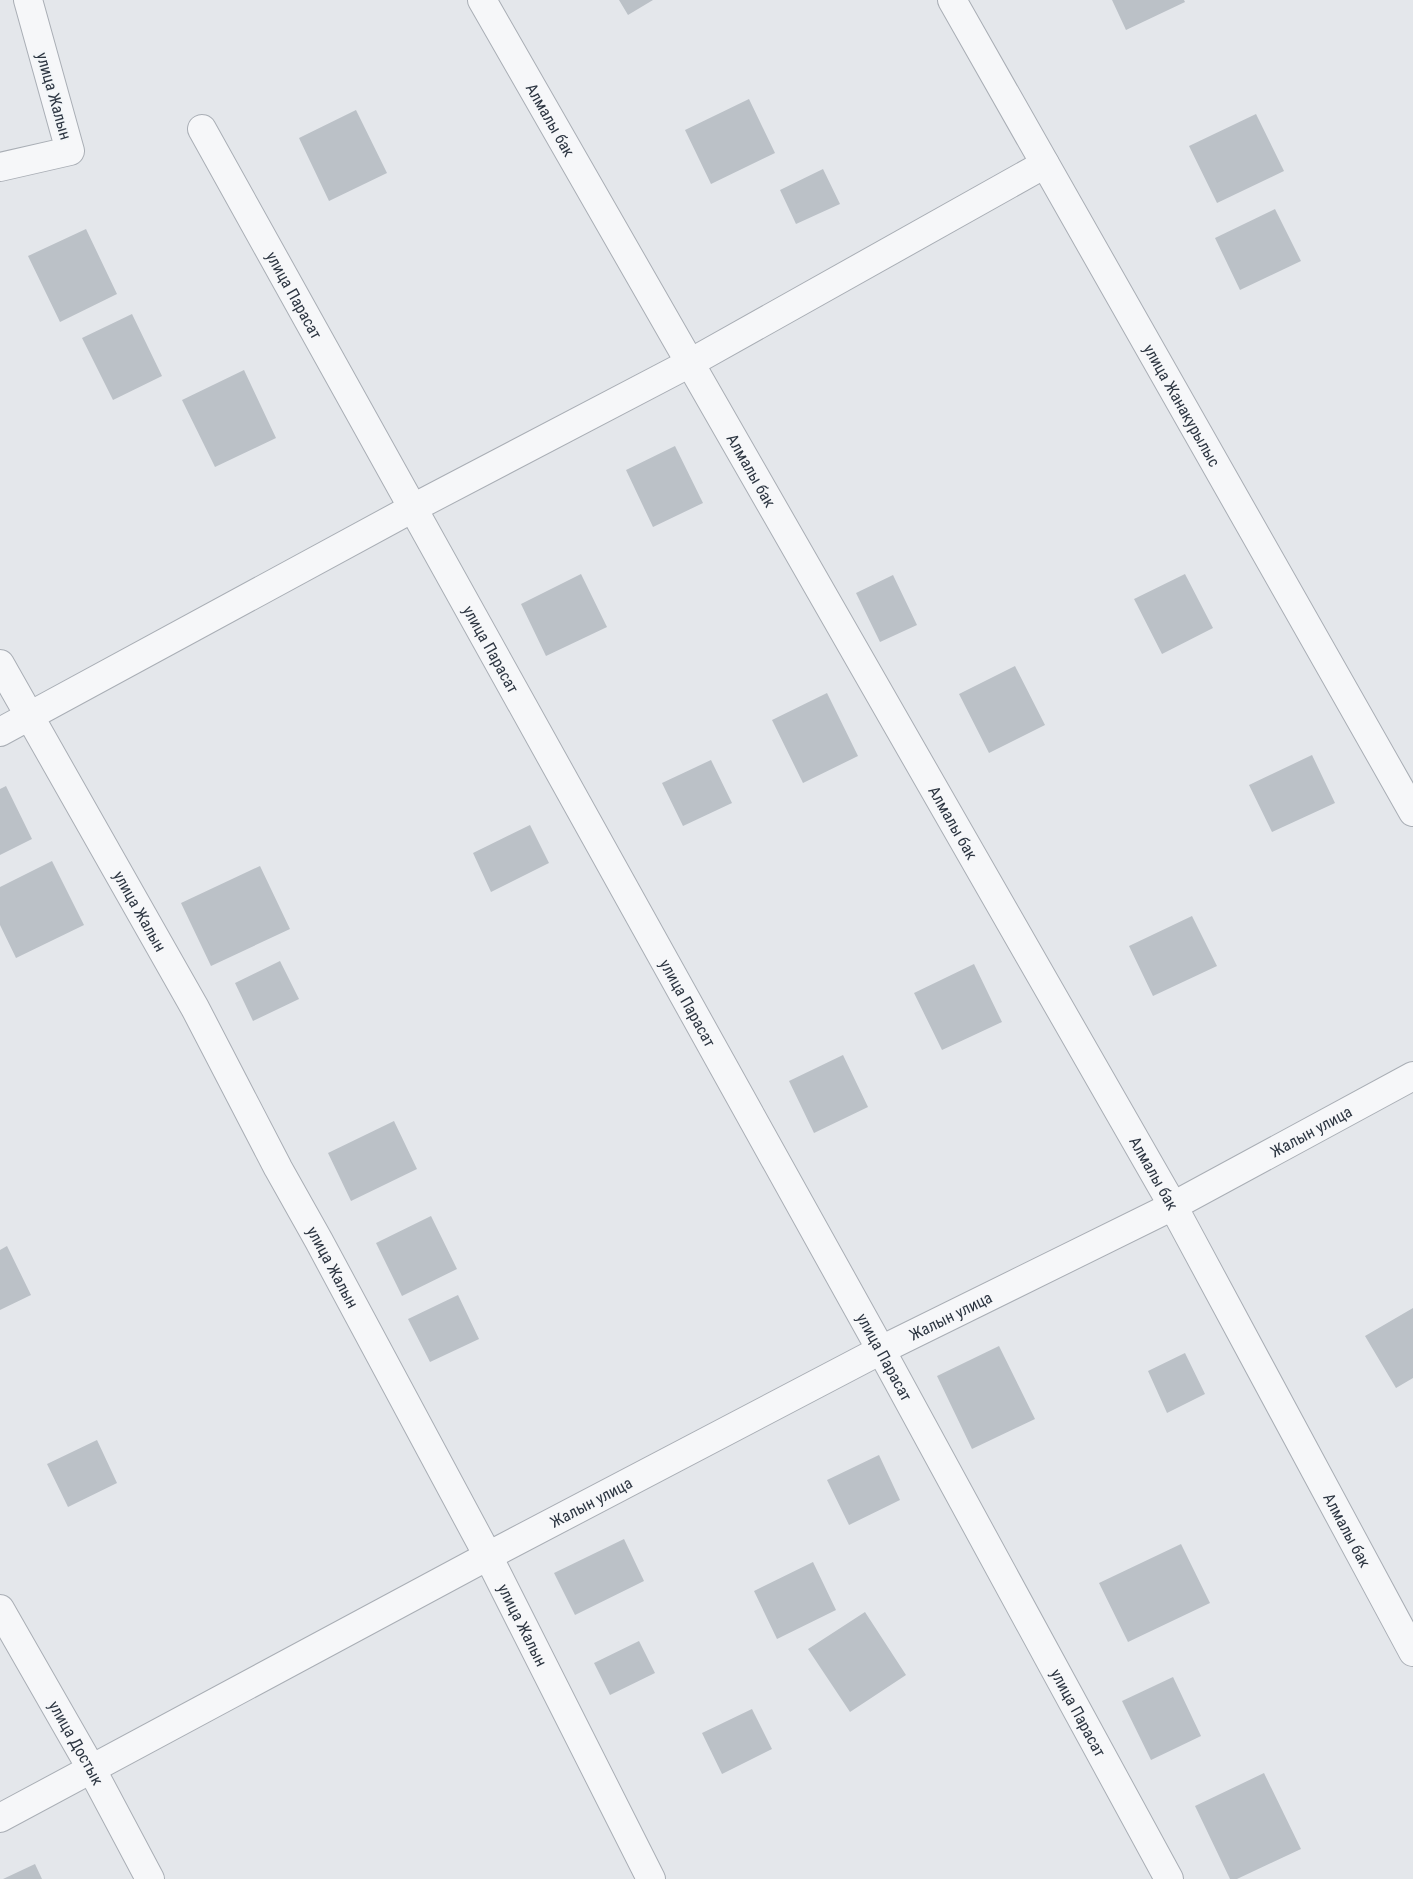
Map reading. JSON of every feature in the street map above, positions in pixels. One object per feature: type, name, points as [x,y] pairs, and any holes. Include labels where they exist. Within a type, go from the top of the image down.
[{"type":"street","name":"улица Жалын","points":[[0,167],[70,151],[28,0]]},
{"type":"street","name":"Алмалы бак","points":[[482,0],[1173,1206],[1413,1652]]},
{"type":"street","name":"улица Жанакурылыс","points":[[952,0],[1413,812]]},
{"type":"street","name":"улица Парасат","points":[[202,129],[880,1350],[1169,1879]]},
{"type":"street","points":[[0,732],[413,508],[690,363],[1046,164]]},
{"type":"street","name":"улица Жалын","points":[[0,664],[195,1008],[278,1168],[488,1556],[651,1879]]},
{"type":"street","name":"Жалын улица","points":[[0,1818],[488,1556],[880,1350],[1173,1206],[1413,1076]]},
{"type":"street","name":"улица Достык","points":[[0,1609],[91,1768],[150,1879]]},
{"type":"building","points":[[619,0],[653,0],[628,15]]},
{"type":"building","points":[[1112,0],[1184,0],[1185,2],[1126,30]]},
{"type":"building","points":[[749,99],[775,153],[711,184],[685,130]]},
{"type":"building","points":[[356,110],[387,173],[329,201],[299,138]]},
{"type":"building","points":[[1256,114],[1284,171],[1217,203],[1189,146]]},
{"type":"building","points":[[823,169],[840,204],[796,224],[780,190]]},
{"type":"building","points":[[1275,209],[1301,261],[1240,290],[1215,238]]},
{"type":"building","points":[[86,229],[117,294],[60,322],[28,256]]},
{"type":"building","points":[[132,314],[162,376],[113,400],[82,338]]},
{"type":"building","points":[[244,370],[276,438],[215,467],[182,400]]},
{"type":"building","points":[[675,446],[703,503],[653,527],[626,470]]},
{"type":"building","points":[[581,574],[607,627],[546,656],[521,604]]},
{"type":"building","points":[[1185,574],[1213,628],[1162,654],[1134,599]]},
{"type":"building","points":[[893,575],[917,625],[880,642],[856,593]]},
{"type":"building","points":[[1015,666],[1045,725],[989,753],[959,694]]},
{"type":"building","points":[[827,693],[858,756],[803,783],[772,720]]},
{"type":"building","points":[[1312,755],[1335,803],[1272,832],[1249,785]]},
{"type":"building","points":[[711,760],[732,803],[683,826],[662,783]]},
{"type":"building","points":[[6,786],[32,839],[0,855],[0,789]]},
{"type":"building","points":[[530,825],[549,863],[491,892],[473,853]]},
{"type":"building","points":[[52,861],[84,925],[16,958],[0,925],[0,887]]},
{"type":"building","points":[[260,866],[290,929],[211,966],[181,903]]},
{"type":"building","points":[[1192,916],[1217,966],[1153,996],[1129,946]]},
{"type":"building","points":[[280,961],[299,999],[253,1021],[235,983]]},
{"type":"building","points":[[974,964],[1002,1022],[942,1050],[914,993]]},
{"type":"building","points":[[843,1055],[868,1107],[814,1133],[789,1081]]},
{"type":"building","points":[[394,1121],[417,1169],[351,1201],[328,1153]]},
{"type":"building","points":[[431,1216],[457,1269],[402,1296],[376,1243]]},
{"type":"building","points":[[7,1246],[31,1295],[0,1310],[0,1250]]},
{"type":"building","points":[[458,1295],[479,1339],[430,1362],[408,1319]]},
{"type":"building","points":[[1413,1308],[1413,1378],[1396,1388],[1365,1336]]},
{"type":"building","points":[[999,1346],[1035,1419],[972,1449],[937,1376]]},
{"type":"building","points":[[1185,1353],[1205,1394],[1167,1413],[1148,1371]]},
{"type":"building","points":[[97,1440],[117,1483],[68,1507],[47,1464]]},
{"type":"building","points":[[879,1455],[900,1500],[849,1525],[827,1480]]},
{"type":"building","points":[[624,1539],[644,1581],[575,1615],[554,1573]]},
{"type":"building","points":[[1181,1544],[1210,1603],[1128,1642],[1099,1583]]},
{"type":"building","points":[[813,1562],[836,1610],[777,1639],[754,1591]]},
{"type":"building","points":[[865,1612],[906,1675],[850,1712],[808,1649]]},
{"type":"building","points":[[639,1641],[655,1673],[610,1695],[594,1663]]},
{"type":"building","points":[[1173,1677],[1201,1736],[1151,1760],[1122,1701]]},
{"type":"building","points":[[752,1709],[772,1749],[722,1774],[702,1733]]},
{"type":"building","points":[[1264,1773],[1301,1849],[1237,1879],[1230,1879],[1195,1806]]},
{"type":"building","points":[[35,1864],[42,1879],[3,1879]]}]
